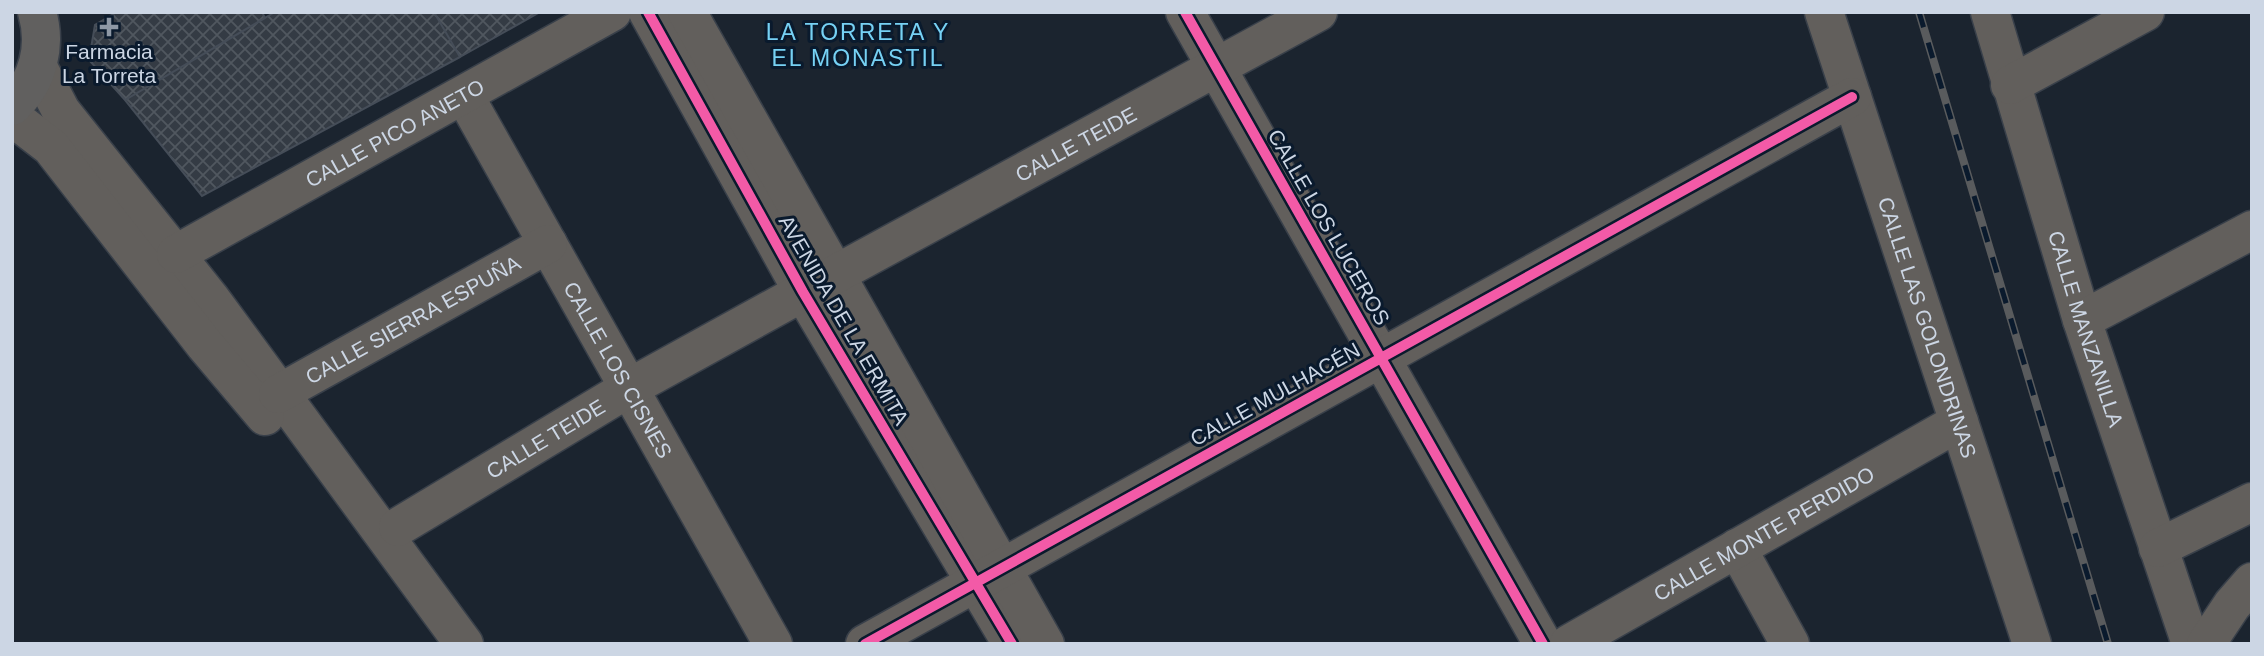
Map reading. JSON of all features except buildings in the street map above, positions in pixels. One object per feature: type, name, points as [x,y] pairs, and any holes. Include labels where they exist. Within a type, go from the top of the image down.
[{"type":"main road","points":[[12,106],[30,84],[38,67],[42,41],[39,13]]},
{"type":"street","name":"CALLE PICO ANETO","points":[[176,254],[612,12]]},
{"type":"street","name":"AVENIDA DE LA ERMITA","points":[[648,12],[818,283],[989,575],[1045,644]]},
{"type":"street","name":"AVENIDA DE LA ERMITA","points":[[687,12],[818,283]]},
{"type":"street","name":"CALLE LOS LUCEROS","points":[[1185,12],[1543,644]]},
{"type":"street","name":"CALLE TEIDE","points":[[398,527],[629,388],[1318,12]]},
{"type":"street","name":"CALLE LAS GOLONDRINAS","points":[[1824,12],[2032,644]]},
{"type":"street","name":"CALLE MANZANILLA","points":[[1990,12],[2082,320],[2191,644]]},
{"type":"street","points":[[2010,85],[2145,12]]},
{"type":"street","points":[[38,67],[61,111],[176,254],[464,644]]},
{"type":"street","name":"CALLE LOS CISNES","points":[[464,95],[773,644]]},
{"type":"street","name":"CALLE MULHACÉN","points":[[865,644],[1852,97]]},
{"type":"street","points":[[12,117],[51,147],[205,345],[256,404],[432,644]]},
{"type":"street","points":[[2082,320],[2252,230]]},
{"type":"street","name":"CALLE SIERRA ESPUÑA","points":[[278,394],[548,244]]},
{"type":"street","name":"CALLE MONTE PERDIDO","points":[[1569,644],[1959,422]]},
{"type":"street","points":[[343,481],[377,515],[398,527],[428,553],[494,644]]},
{"type":"street","points":[[2158,548],[2252,502]]},
{"type":"street","points":[[1737,548],[1790,644]]},
{"type":"street","name":"AVENIDA DE LA ERMITA","points":[[989,575],[1012,644]]},
{"type":"street","points":[[2206,644],[2232,605],[2252,582]]},
{"type":"railway","points":[[1919,12],[2108,644]]},
{"type":"cycle path","points":[[648,12],[803,292],[1012,644]]},
{"type":"cycle path","points":[[1185,12],[1543,644]]},
{"type":"cycle path","points":[[865,644],[1852,97]]},
{"type":"place","name":"Farmacia La Torreta","points":[[109,27]]},
{"type":"district","name":"LA TORRETA Y EL MONASTIL","points":[[858,45]]}]
